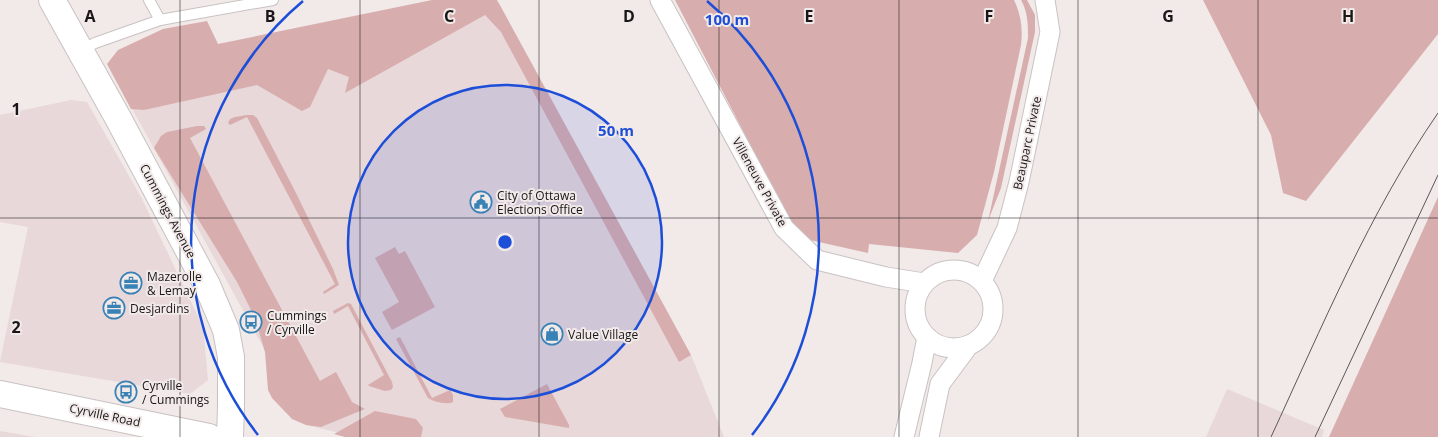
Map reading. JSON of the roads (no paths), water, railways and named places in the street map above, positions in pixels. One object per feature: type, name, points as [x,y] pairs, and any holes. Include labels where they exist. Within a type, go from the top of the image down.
[{"type":"main road","name":"Cummings Avenue","points":[[52,0],[118,118],[207,285],[226,330],[231,357],[230,437]]},
{"type":"main road","name":"Cyrville Road","points":[[0,394],[209,437]]},
{"type":"street","name":"Villeneuve Private","points":[[660,0],[784,228],[817,260],[886,277],[924,283]]},
{"type":"street","name":"Beauparc Private","points":[[982,281],[1007,228],[1019,182],[1050,32],[1045,0]]},
{"type":"street","points":[[929,437],[940,384],[970,345],[982,336],[991,323],[994,308],[990,293],[982,281],[969,272],[954,270],[939,273],[924,283],[918,294],[915,309],[918,324],[927,337],[940,345],[954,348],[970,345]]},
{"type":"street","points":[[904,437],[927,337]]},
{"type":"lane","points":[[149,0],[160,20]]},
{"type":"lane","points":[[80,51],[95,43],[160,20],[273,0]]},
{"type":"tram line","points":[[1271,437],[1368,230],[1413,151],[1438,113]]},
{"type":"tram line","points":[[1315,437],[1438,175]]},
{"type":"place","name":"City of Ottawa Elections Office","points":[[481,202]]},
{"type":"place","name":"Mazerolle & Lemay","points":[[131,283]]},
{"type":"place","name":"Desjardins","points":[[114,308]]},
{"type":"place","name":"Cummings / Cyrville","points":[[251,322]]},
{"type":"place","name":"Value Village","points":[[552,334]]},
{"type":"place","name":"Cyrville / Cummings","points":[[126,392]]}]
